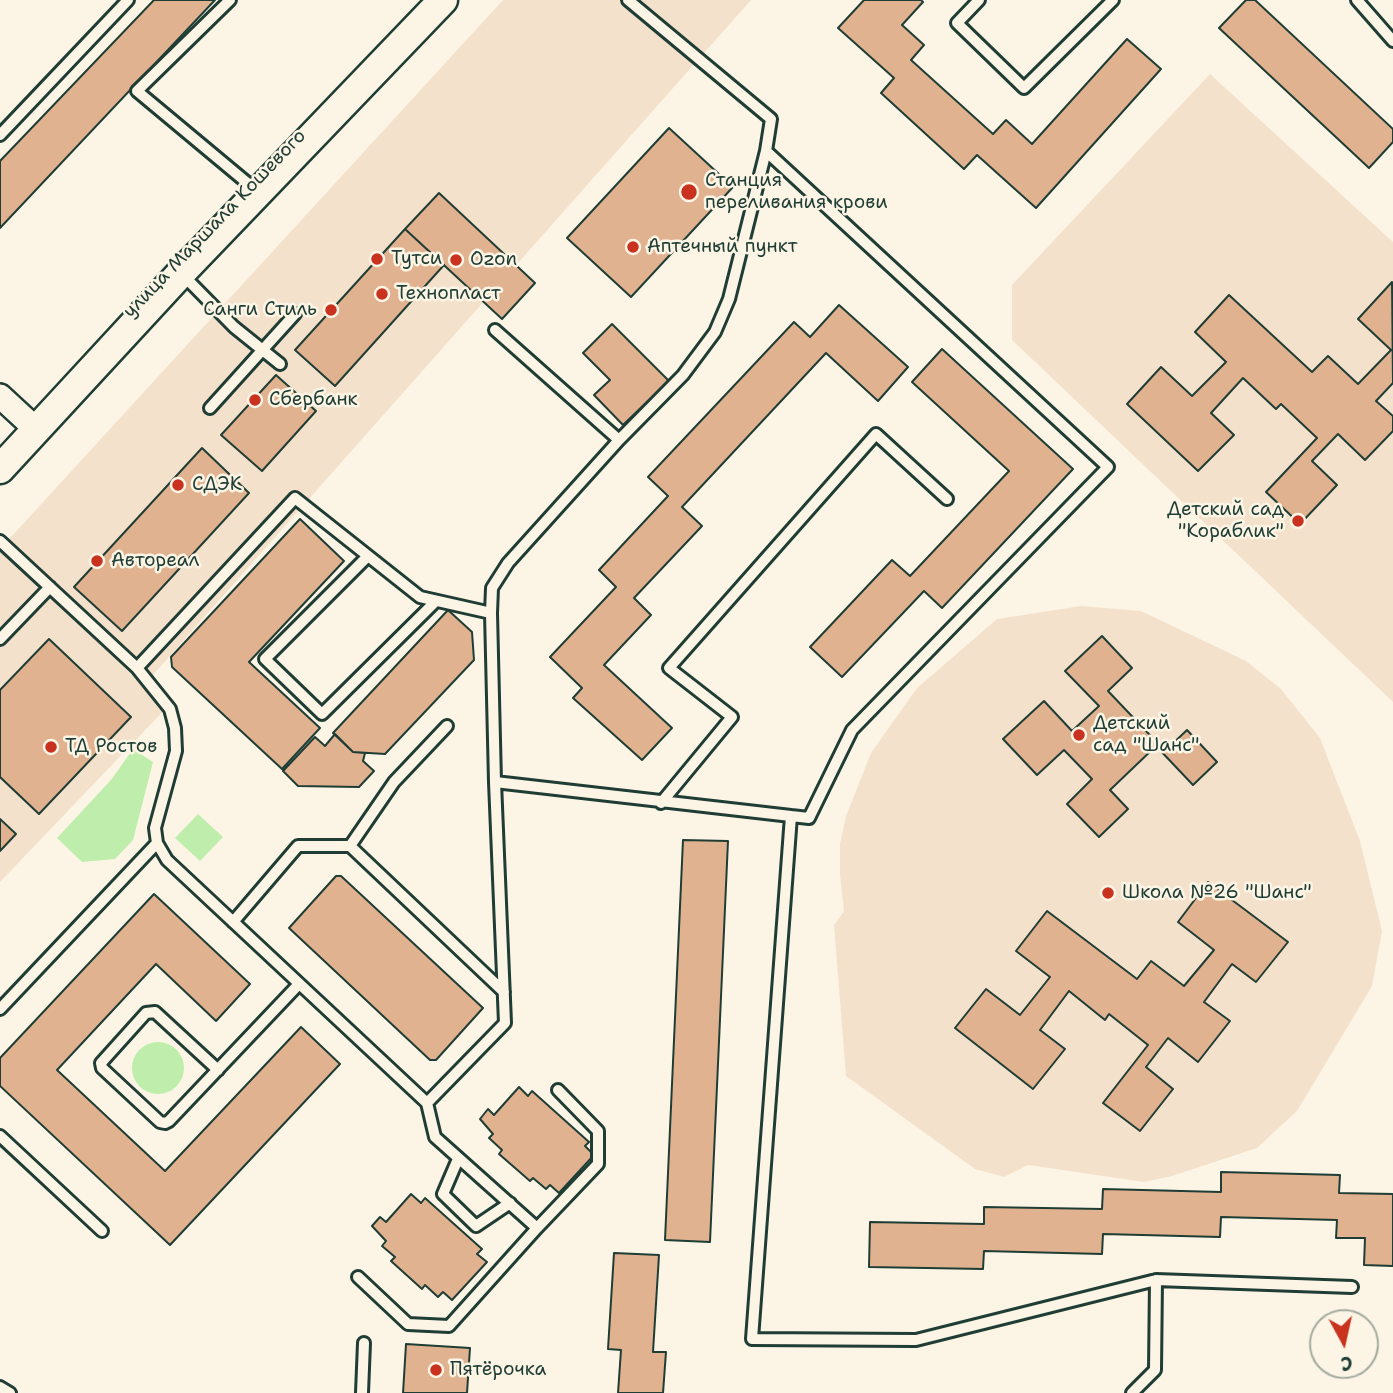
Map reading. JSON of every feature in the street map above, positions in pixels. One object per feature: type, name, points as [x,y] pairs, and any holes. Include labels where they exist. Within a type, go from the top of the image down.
[{"type":"street","name":"улица Маршала Кошевого","points":[[0,448],[177,270],[251,186],[431,0]]},
{"type":"street","points":[[0,469],[177,270],[443,0]]},
{"type":"street","points":[[0,396],[26,419]]},
{"type":"lane","points":[[0,135],[128,0]]},
{"type":"lane","points":[[230,0],[137,92],[251,186]]},
{"type":"lane","points":[[428,1103],[505,1023],[495,782],[492,588],[508,563],[682,375],[715,332],[729,299],[766,151],[771,119],[628,0]]},
{"type":"lane","points":[[979,0],[957,23],[1024,88],[1113,0]]},
{"type":"lane","points":[[1356,1],[1393,41]]},
{"type":"lane","points":[[495,782],[810,818],[852,730],[1108,467],[766,151]]},
{"type":"lane","points":[[177,270],[234,327],[280,364]]},
{"type":"lane","points":[[210,408],[295,314]]},
{"type":"lane","points":[[495,330],[619,440]]},
{"type":"lane","points":[[661,803],[732,718],[669,668],[876,434],[947,499]]},
{"type":"lane","points":[[137,668],[295,498],[420,597],[491,613]]},
{"type":"lane","points":[[0,541],[137,668],[170,709],[175,728],[176,751],[157,816],[157,843],[167,860],[428,1103],[435,1137],[537,1228]]},
{"type":"lane","points":[[368,556],[265,660],[322,714],[436,601]]},
{"type":"lane","points":[[0,639],[50,587]]},
{"type":"lane","points":[[350,846],[394,782],[447,726]]},
{"type":"lane","points":[[790,816],[752,1339],[916,1340],[1156,1280],[1352,1287]]},
{"type":"lane","points":[[0,1009],[157,843]]},
{"type":"lane","points":[[233,922],[298,846],[350,846],[504,992]]},
{"type":"lane","points":[[218,1070],[156,1012],[151,1011],[146,1013],[101,1063],[102,1068],[150,1113],[165,1123],[169,1121],[218,1070],[299,984]]},
{"type":"lane","points":[[358,1277],[408,1324],[449,1326],[598,1164],[598,1131],[558,1090]]},
{"type":"lane","points":[[0,1136],[102,1231]]},
{"type":"lane","points":[[458,1159],[443,1194],[476,1226],[509,1203]]},
{"type":"lane","points":[[1132,1393],[1155,1370],[1156,1280]]},
{"type":"lane","points":[[362,1393],[364,1343]]},
{"type":"lane","points":[[0,1387],[10,1393]]},
{"type":"shaded area","points":[[503,0],[751,0],[153,675],[173,701],[0,882],[0,549]]},
{"type":"shaded area","name":"Детский сад \"Кораблик\"","points":[[1210,74],[1393,242],[1393,702],[1012,340],[1012,285]]},
{"type":"shaded area","name":"Школа №26 \"Шанс\"","points":[[1081,606],[1141,611],[1246,661],[1281,689],[1320,738],[1360,841],[1382,931],[1372,986],[1297,1111],[1257,1148],[1172,1176],[1144,1182],[1028,1165],[1004,1177],[975,1169],[846,1076],[834,925],[844,911],[840,844],[846,816],[871,753],[917,688],[997,619]]},
{"type":"green space","points":[[133,749],[153,762],[133,840],[115,859],[82,862],[57,838],[111,780]]},
{"type":"green space","points":[[198,814],[223,837],[200,861],[175,838]]},
{"type":"green space","points":[[158,1042],[168,1044],[176,1050],[182,1058],[182,1078],[176,1086],[168,1092],[158,1094],[148,1092],[140,1086],[134,1078],[132,1068],[134,1058],[140,1050],[148,1044]]},
{"type":"building","points":[[154,0],[215,0],[0,228],[0,161]]},
{"type":"building","points":[[864,0],[921,0],[923,2],[902,25],[924,45],[911,60],[993,134],[1006,120],[1032,144],[1127,39],[1161,69],[1036,208],[977,155],[964,169],[881,93],[894,78],[838,28]]},
{"type":"building","points":[[1246,0],[1255,0],[1393,129],[1393,142],[1369,168],[1219,28]]},
{"type":"building","points":[[669,128],[733,187],[631,297],[567,238]]},
{"type":"building","points":[[439,193],[535,283],[502,319],[405,229]]},
{"type":"building","name":"Технопласт","points":[[405,229],[444,265],[335,386],[295,350]]},
{"type":"building","points":[[1392,282],[1393,383],[1376,401],[1393,416],[1393,431],[1365,460],[1338,434],[1312,461],[1337,485],[1300,524],[1266,492],[1317,438],[1281,404],[1276,409],[1243,378],[1211,413],[1234,435],[1198,471],[1127,404],[1161,367],[1192,396],[1226,362],[1195,332],[1229,295],[1312,372],[1328,356],[1358,384],[1391,350],[1358,319]]},
{"type":"building","points":[[839,305],[908,367],[878,401],[826,353],[682,507],[702,526],[634,598],[651,615],[604,665],[672,728],[642,760],[573,698],[582,688],[550,657],[616,587],[599,570],[668,496],[648,477],[794,322],[810,337]]},
{"type":"building","points":[[612,324],[669,381],[623,425],[594,395],[610,380],[583,353]]},
{"type":"building","points":[[942,349],[1073,469],[942,608],[924,591],[842,677],[810,647],[892,560],[910,576],[1009,471],[912,382]]},
{"type":"building","points":[[276,375],[316,411],[262,471],[221,435]]},
{"type":"building","points":[[202,448],[249,493],[122,631],[74,587]]},
{"type":"building","points":[[300,519],[344,561],[249,662],[320,728],[282,769],[172,667],[171,657]]},
{"type":"building","points":[[448,610],[472,632],[474,660],[385,754],[353,752],[333,733]]},
{"type":"building","name":"Детский сад \"Шанс\"","points":[[1102,636],[1132,668],[1108,691],[1165,751],[1187,730],[1217,762],[1193,785],[1156,746],[1110,790],[1128,809],[1099,837],[1067,804],[1092,779],[1064,750],[1037,775],[1003,739],[1044,701],[1072,731],[1099,706],[1065,671]]},
{"type":"building","name":"ТД Ростов","points":[[49,639],[131,717],[39,814],[0,777],[0,690]]},
{"type":"building","points":[[335,734],[353,752],[365,753],[363,761],[374,771],[359,787],[298,786],[283,771],[315,737],[325,746]]},
{"type":"building","points":[[0,819],[16,834],[0,851]]},
{"type":"building","points":[[683,840],[728,841],[710,1242],[665,1240]]},
{"type":"building","points":[[336,876],[341,876],[483,1008],[436,1060],[430,1060],[289,928]]},
{"type":"building","points":[[1208,882],[1288,942],[1256,982],[1232,964],[1204,1002],[1230,1021],[1198,1062],[1168,1038],[1146,1067],[1173,1089],[1140,1131],[1103,1103],[1148,1045],[1109,1014],[1105,1020],[1069,991],[1040,1030],[1065,1049],[1033,1089],[955,1028],[986,989],[1020,1015],[1050,977],[1016,951],[1047,911],[1137,979],[1151,961],[1184,986],[1214,950],[1178,922]]},
{"type":"building","points":[[154,894],[250,984],[216,1021],[156,964],[57,1070],[165,1171],[301,1027],[340,1064],[170,1245],[0,1086],[0,1058]]},
{"type":"building","points":[[519,1087],[528,1096],[532,1091],[589,1142],[585,1146],[594,1155],[559,1193],[550,1185],[546,1189],[533,1178],[530,1181],[499,1154],[502,1150],[489,1138],[493,1134],[480,1119],[488,1109],[494,1115]]},
{"type":"building","points":[[1221,1172],[1340,1175],[1339,1193],[1393,1194],[1393,1266],[1364,1265],[1365,1238],[1336,1238],[1337,1220],[1221,1217],[1220,1237],[1103,1234],[1102,1254],[984,1251],[983,1269],[869,1267],[870,1222],[984,1224],[984,1207],[1102,1209],[1103,1189],[1221,1192]]},
{"type":"building","points":[[411,1194],[421,1203],[425,1198],[482,1249],[477,1254],[487,1262],[452,1300],[443,1292],[438,1297],[425,1285],[422,1289],[391,1261],[395,1257],[382,1246],[386,1241],[372,1226],[380,1217],[386,1222]]},
{"type":"building","points":[[614,1253],[659,1255],[653,1352],[666,1352],[663,1393],[618,1393],[621,1350],[608,1349]]},
{"type":"building","name":"Пятёрочка","points":[[406,1344],[470,1348],[467,1393],[403,1393]]},
{"type":"place","name":"Станция переливания крови","points":[[689,192]]},
{"type":"place","name":"Аптечный пункт","points":[[633,247]]},
{"type":"place","name":"Тутси","points":[[377,259]]},
{"type":"place","name":"Ozon","points":[[456,260]]},
{"type":"place","name":"Технопласт","points":[[382,294]]},
{"type":"place","name":"Санги Стиль","points":[[331,310]]},
{"type":"place","name":"Сбербанк","points":[[255,400]]},
{"type":"place","name":"СДЭК","points":[[178,485]]},
{"type":"place","name":"Детский сад \"Кораблик\"","points":[[1298,521]]},
{"type":"place","name":"Автореал","points":[[97,561]]},
{"type":"place","name":"Детский сад \"Шанс\"","points":[[1079,735]]},
{"type":"place","name":"ТД Ростов","points":[[51,747]]},
{"type":"place","name":"Школа №26 \"Шанс\"","points":[[1108,893]]},
{"type":"place","name":"Пятёрочка","points":[[436,1370]]}]
